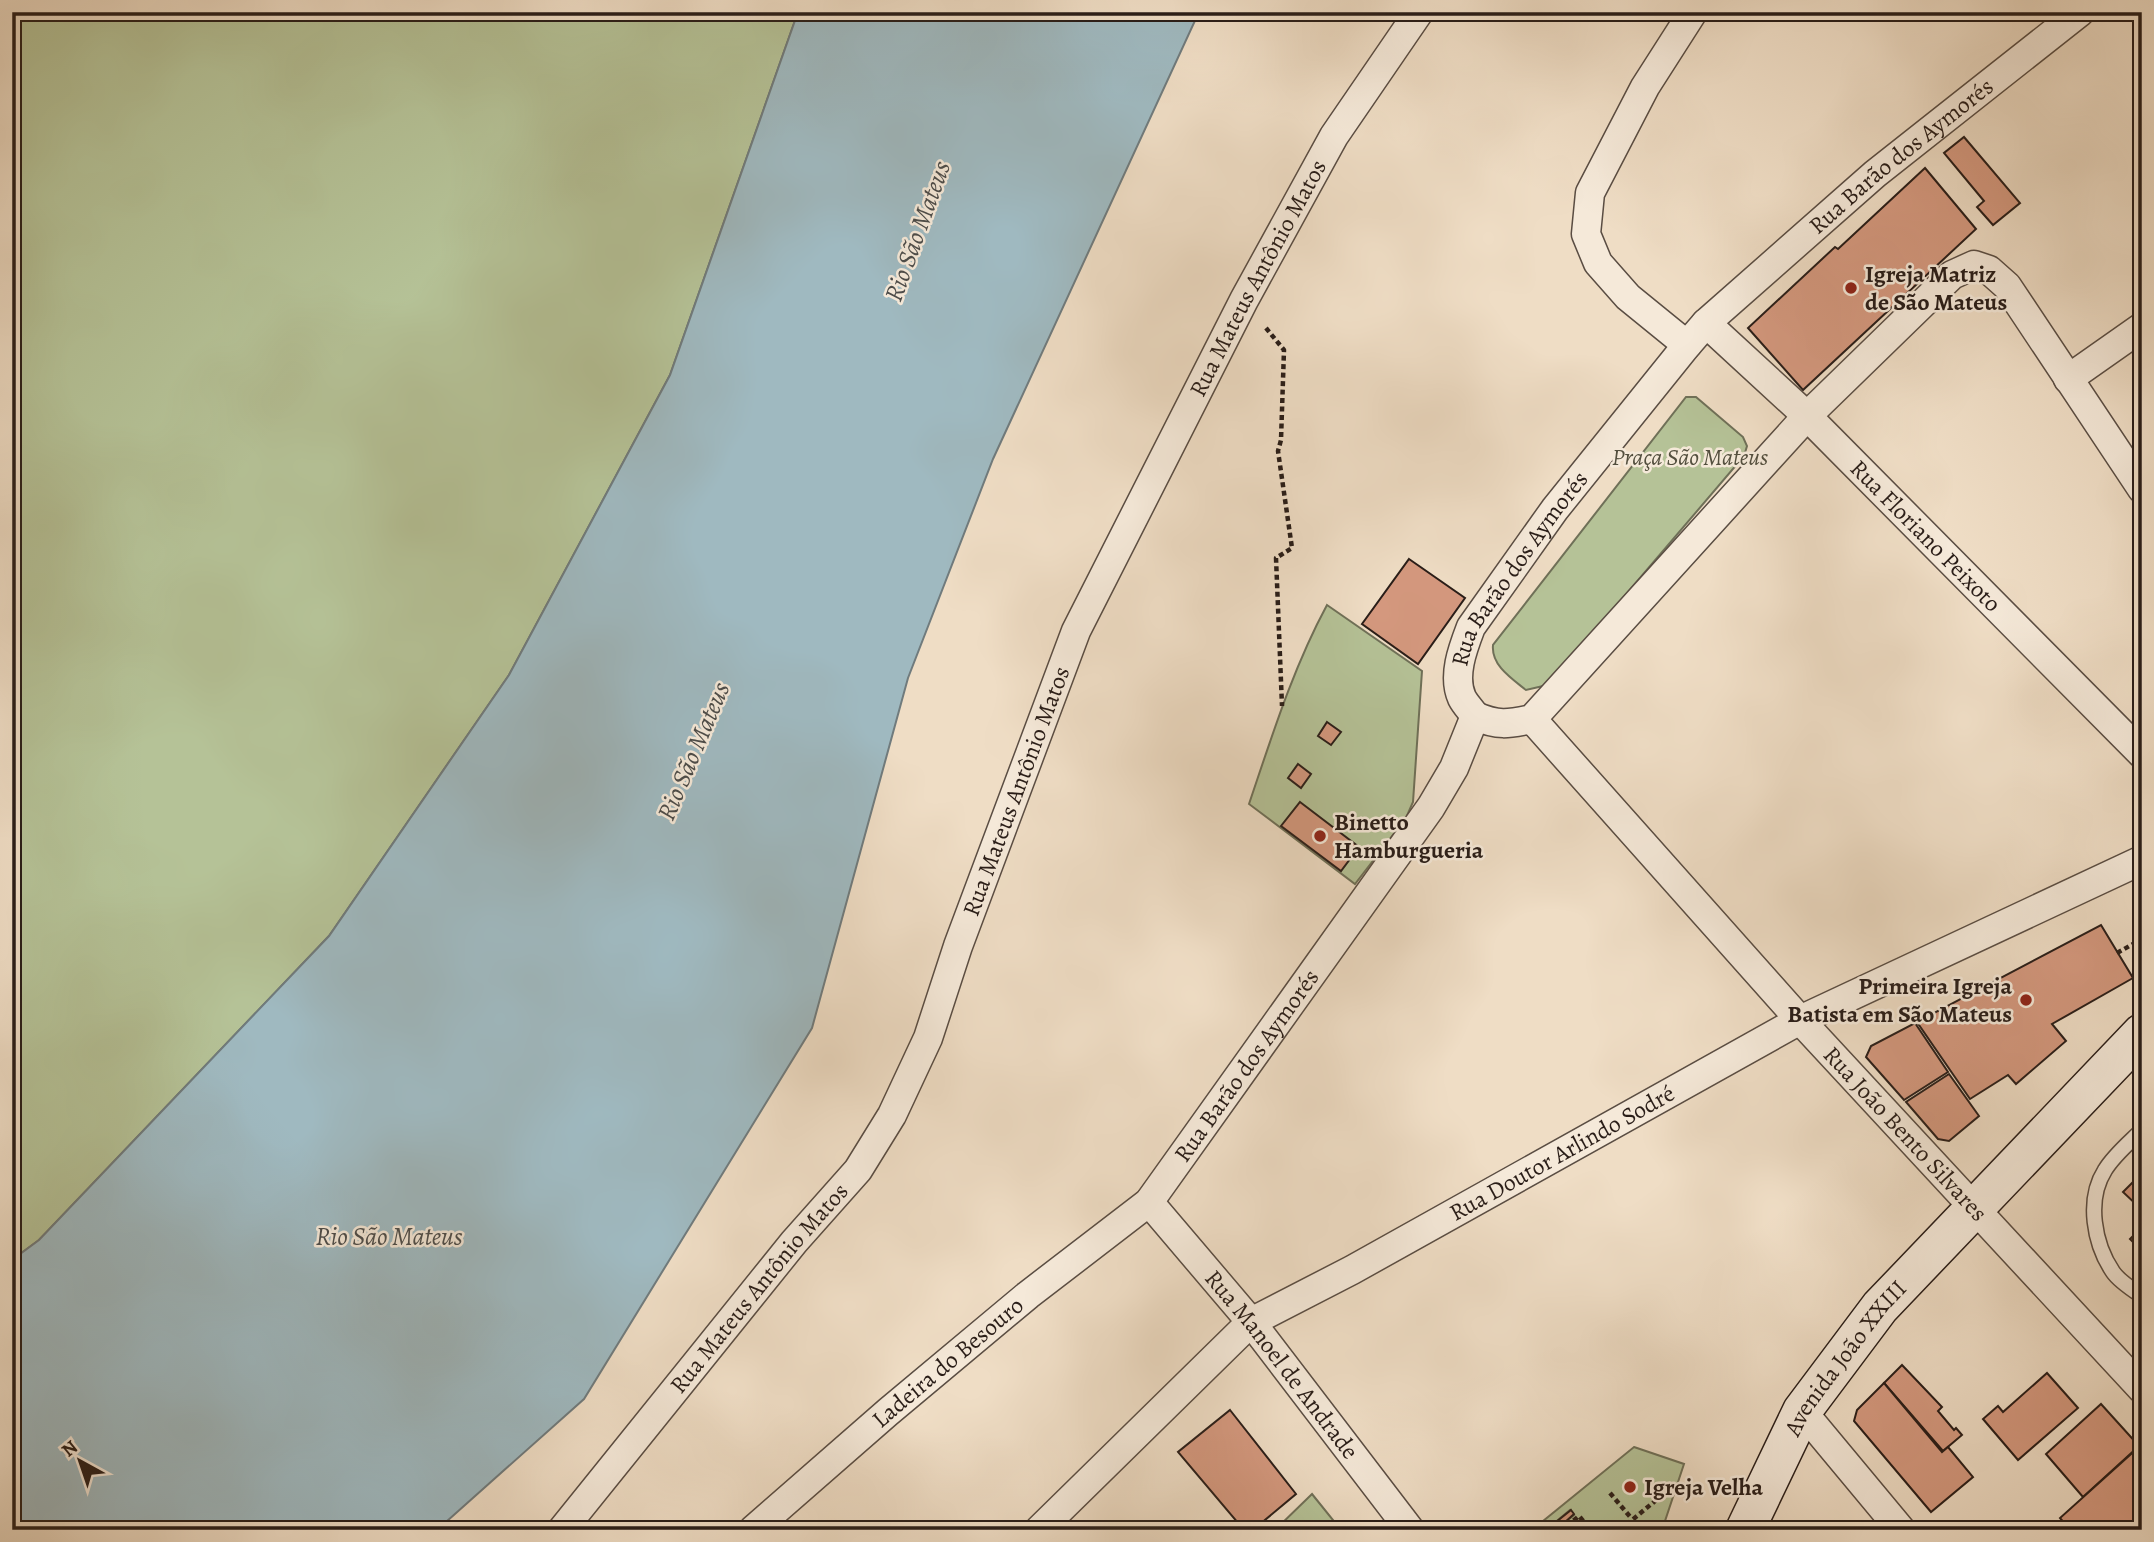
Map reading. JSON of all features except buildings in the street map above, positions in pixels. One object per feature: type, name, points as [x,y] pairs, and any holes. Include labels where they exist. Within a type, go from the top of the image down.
[{"type":"street","name":"Rua Mateus Antônio Matos","points":[[562,1530],[794,1242],[858,1170],[892,1115],[928,1038],[958,946],[1076,631],[1244,300],[1334,136],[1419,12]]},
{"type":"street","points":[[1687,345],[1628,298],[1598,263],[1586,234],[1590,193],[1645,88],[1692,12]]},
{"type":"street","name":"Rua Barão dos Aymorés","points":[[1149,1202],[1431,807],[1454,768],[1475,716],[1462,698],[1459,682],[1463,650],[1471,627],[1555,509],[1706,323],[1875,174],[2080,12]]},
{"type":"street","points":[[1475,716],[1499,724],[1532,719],[1807,416],[1952,275],[1974,265],[1989,270],[2007,286],[2142,489]]},
{"type":"street","name":"Rua Floriano Peixoto","points":[[1706,323],[1807,416],[2142,754]]},
{"type":"street","points":[[2068,379],[2142,327]]},
{"type":"street","name":"Rua João Bento Silvares","points":[[1532,719],[1800,1020],[2142,1389]]},
{"type":"street","name":"Rua Doutor Arlindo Sodré","points":[[1039,1530],[1251,1322],[1353,1270],[1800,1020],[2142,860]]},
{"type":"street","points":[[1976,1208],[2142,1033]]},
{"type":"street","name":"Rua Manoel de Andrade","points":[[1149,1202],[1251,1322],[1410,1530]]},
{"type":"street","name":"Ladeira do Besouro","points":[[753,1530],[1018,1303],[1149,1202]]},
{"type":"street","name":"Avenida João XXIII","points":[[1745,1530],[1802,1411],[1880,1307],[1976,1208]]},
{"type":"street","points":[[1802,1411],[1901,1530]]},
{"type":"lane","points":[[2142,1130],[2105,1170],[2096,1193],[2094,1219],[2101,1249],[2114,1274],[2142,1296]]},
{"type":"path","points":[[1244,300],[1284,350],[1281,440],[1278,451],[1292,548],[1276,558],[1282,706]]},
{"type":"path","points":[[2117,953],[2142,940]]},
{"type":"path","points":[[1620,1530],[1678,1482]]},
{"type":"path","points":[[1610,1493],[1632,1519]]},
{"type":"path","points":[[1567,1526],[1579,1516],[1591,1530]]},
{"type":"green space","points":[[12,12],[798,12],[670,375],[509,675],[329,936],[39,1240],[12,1260]]},
{"type":"green space","name":"Praça São Mateus","points":[[1686,397],[1696,397],[1743,437],[1747,446],[1744,456],[1558,674],[1543,686],[1526,690],[1499,665],[1495,659],[1493,645]]},
{"type":"green space","points":[[1327,605],[1422,671],[1413,802],[1406,818],[1355,884],[1249,804],[1293,678]]},
{"type":"green space","name":"Igreja Velha","points":[[1634,1447],[1684,1464],[1662,1530],[1570,1530],[1564,1523],[1574,1515],[1570,1510],[1546,1530],[1532,1530]]},
{"type":"green space","points":[[1312,1494],[1341,1530],[1275,1530]]},
{"type":"water","name":"Rio São Mateus","points":[[798,12],[1199,12],[993,459],[908,678],[812,1028],[584,1399],[437,1530],[12,1530],[12,1260],[39,1240],[329,936],[509,675],[670,375]]},
{"type":"place","name":"Igreja Matriz de São Mateus","points":[[1851,288]]},
{"type":"place","name":"Binetto Hamburgueria","points":[[1320,836]]},
{"type":"place","name":"Primeira Igreja Batista em São Mateus","points":[[2026,1000]]},
{"type":"place","name":"Igreja Velha","points":[[1630,1487]]}]
